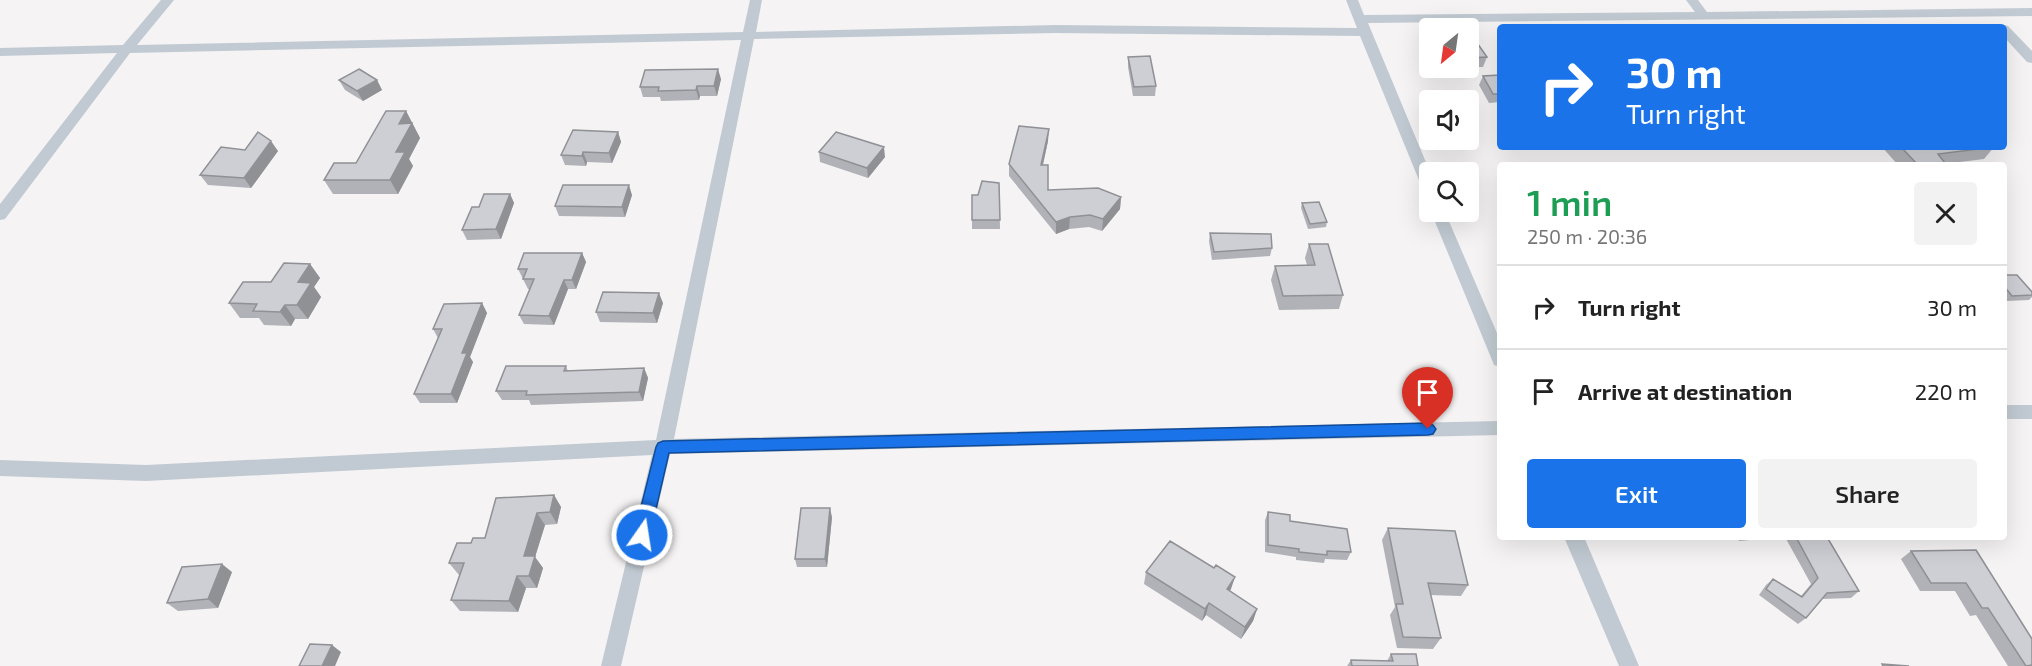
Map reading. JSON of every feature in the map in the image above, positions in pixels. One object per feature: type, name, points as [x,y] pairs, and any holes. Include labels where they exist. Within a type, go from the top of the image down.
[{"type":"street","points":[[0,215],[168,0]]},
{"type":"street","points":[[611,666],[663,447],[747,34],[756,0]]},
{"type":"street","points":[[1352,0],[1419,164]]},
{"type":"street","points":[[1692,0],[1705,17]]},
{"type":"street","points":[[1943,0],[1954,11]]},
{"type":"street","points":[[0,52],[126,51],[747,34],[1361,26],[1954,11],[2032,12]]},
{"type":"street","points":[[1989,13],[1999,24]]},
{"type":"street","points":[[2007,32],[2032,59]]},
{"type":"street","points":[[1442,222],[1497,353]]},
{"type":"street","points":[[2007,412],[2032,412]]},
{"type":"street","points":[[0,468],[146,472],[663,447],[1497,428]]},
{"type":"street","points":[[1575,540],[1629,666]]},
{"type":"building","points":[[1479,46],[1487,57],[1479,57]]},
{"type":"building","points":[[1150,56],[1156,86],[1134,87],[1128,57]]},
{"type":"building","points":[[359,69],[377,80],[357,91],[339,80]]},
{"type":"building","points":[[718,69],[714,86],[697,86],[696,90],[658,91],[659,87],[640,87],[645,70]]},
{"type":"building","points":[[1497,75],[1497,94],[1493,94],[1483,76]]},
{"type":"building","points":[[386,111],[406,111],[399,124],[412,123],[396,152],[405,152],[390,180],[324,180],[334,163],[356,163]]},
{"type":"building","points":[[1019,126],[1049,129],[1041,165],[1048,165],[1048,190],[1098,188],[1121,197],[1103,219],[1090,215],[1070,217],[1056,222],[1009,164]]},
{"type":"building","points":[[573,130],[618,132],[609,153],[583,152],[582,156],[561,155]]},
{"type":"building","points":[[258,132],[271,141],[244,178],[200,175],[221,147],[245,150]]},
{"type":"building","points":[[836,132],[884,147],[867,168],[819,152]]},
{"type":"building","points":[[1904,150],[1970,150],[1938,154],[1944,162],[1915,162]]},
{"type":"building","points":[[982,181],[999,183],[1000,220],[972,220],[972,195],[978,195]]},
{"type":"building","points":[[563,185],[629,185],[622,207],[555,206]]},
{"type":"building","points":[[484,194],[510,194],[496,229],[462,230],[472,207],[479,207]]},
{"type":"building","points":[[1319,202],[1327,222],[1310,224],[1302,203]]},
{"type":"building","points":[[1210,233],[1271,234],[1272,248],[1214,252]]},
{"type":"building","points":[[1309,244],[1328,244],[1343,295],[1283,296],[1275,266],[1315,265]]},
{"type":"building","points":[[524,253],[582,253],[572,280],[564,280],[549,316],[519,315],[534,279],[523,279],[527,269],[518,269]]},
{"type":"building","points":[[284,263],[310,264],[298,282],[311,283],[297,305],[285,305],[280,312],[253,311],[257,304],[229,303],[243,282],[271,282]]},
{"type":"building","points":[[2007,275],[2017,275],[2032,295],[2012,296],[2007,290]]},
{"type":"building","points":[[603,292],[659,293],[653,313],[596,312]]},
{"type":"building","points":[[482,303],[462,353],[467,353],[451,394],[414,394],[442,329],[433,329],[444,304]]},
{"type":"building","points":[[506,366],[566,366],[564,371],[644,368],[639,392],[526,395],[527,391],[496,391]]},
{"type":"building","points":[[554,495],[550,512],[537,513],[524,556],[535,556],[529,576],[517,576],[509,601],[451,600],[464,563],[449,563],[457,543],[471,543],[473,538],[485,538],[496,498]]},
{"type":"building","points":[[801,508],[830,508],[825,559],[795,559]]},
{"type":"building","points":[[1268,512],[1290,515],[1290,521],[1347,529],[1351,552],[1327,551],[1327,555],[1268,545]]},
{"type":"building","points":[[1388,528],[1455,531],[1468,585],[1428,583],[1441,638],[1403,637],[1396,604],[1403,604]]},
{"type":"building","points":[[1798,540],[1829,540],[1859,591],[1827,593],[1806,618],[1766,589],[1773,579],[1802,597],[1818,578]]},
{"type":"building","points":[[1170,541],[1214,568],[1216,565],[1235,577],[1227,589],[1257,609],[1245,627],[1209,603],[1205,609],[1146,572]]},
{"type":"building","points":[[1976,550],[2032,639],[2032,665],[2026,666],[1988,608],[1982,608],[1966,583],[1931,583],[1911,551]]},
{"type":"building","points":[[222,564],[208,599],[167,603],[182,567]]},
{"type":"building","points":[[310,644],[332,645],[322,666],[299,666]]},
{"type":"building","points":[[1391,654],[1416,654],[1418,666],[1352,666],[1351,660],[1393,661]]},
{"type":"building","points":[[1882,664],[1909,666],[1883,666]]},
{"type":"route","points":[[642,535],[663,447],[1428,429]]}]
